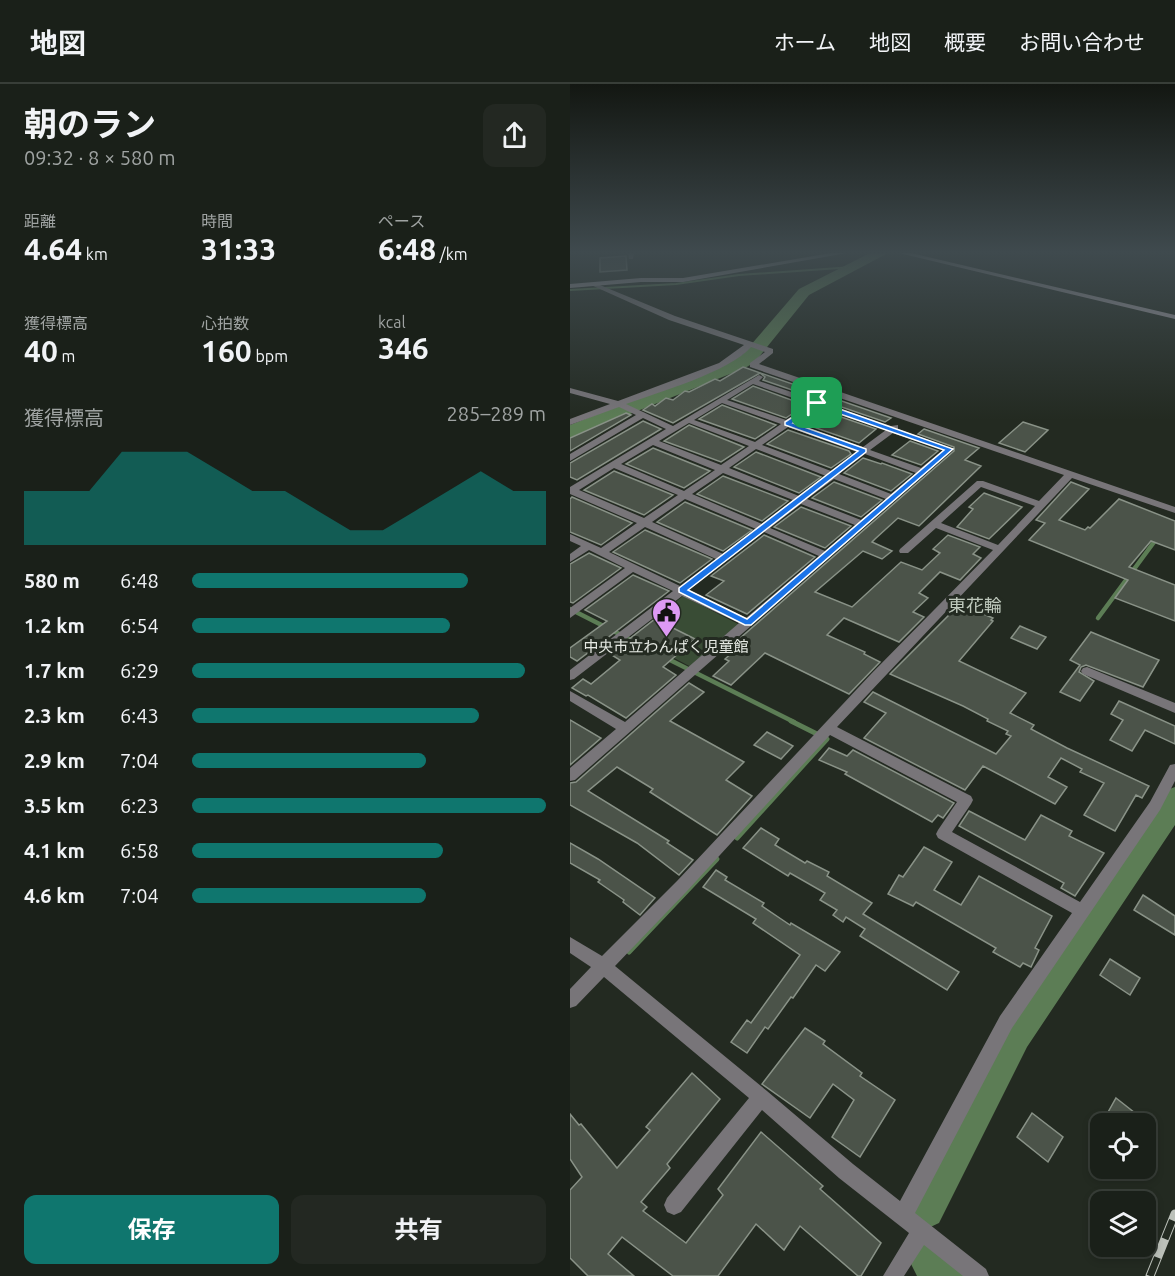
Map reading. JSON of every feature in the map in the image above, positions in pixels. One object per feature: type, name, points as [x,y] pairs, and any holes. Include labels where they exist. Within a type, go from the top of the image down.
[{"type":"street","points":[[650,309],[770,351],[753,365],[768,371],[1175,510]]},
{"type":"street","points":[[1139,309],[1175,317]]},
{"type":"street","points":[[570,422],[722,365],[755,346]]},
{"type":"street","points":[[571,491],[768,371]]},
{"type":"street","points":[[570,776],[949,449],[752,381]]},
{"type":"street","points":[[570,390],[620,404],[673,429]]},
{"type":"street","points":[[721,400],[923,472]]},
{"type":"street","points":[[602,552],[817,403]]},
{"type":"street","points":[[570,458],[644,414]]},
{"type":"street","points":[[570,676],[908,417]]},
{"type":"street","points":[[688,420],[893,498]]},
{"type":"street","points":[[653,442],[862,524]]},
{"type":"street","points":[[615,465],[826,555]]},
{"type":"street","points":[[570,1000],[682,886],[824,732],[1071,473]]},
{"type":"street","points":[[904,550],[980,483],[1041,505]]},
{"type":"street","points":[[571,491],[724,558]]},
{"type":"street","points":[[934,524],[999,549]]},
{"type":"street","points":[[570,537],[748,623]]},
{"type":"street","points":[[570,559],[589,546]]},
{"type":"street","points":[[573,611],[633,567]]},
{"type":"street","points":[[1087,671],[1175,708]]},
{"type":"street","points":[[570,695],[625,728]]},
{"type":"street","points":[[824,732],[966,800],[943,834],[1082,911]]},
{"type":"street","points":[[902,1217],[1006,1022],[1155,806],[1175,769]]},
{"type":"street","points":[[570,944],[603,966],[902,1217],[979,1276]]},
{"type":"street","points":[[674,1205],[761,1097]]},
{"type":"street","points":[[893,1276],[921,1231]]},
{"type":"green space","points":[[683,596],[740,625],[691,667],[633,636]]},
{"type":"building","points":[[743,367],[891,418],[885,422],[763,380],[765,377],[760,373],[673,423],[643,410],[652,404],[655,406],[666,398],[673,400],[685,391],[689,392],[715,379],[720,381]]},
{"type":"building","points":[[753,386],[805,405],[786,418],[732,399]]},
{"type":"building","points":[[722,405],[776,425],[755,439],[699,419]]},
{"type":"building","points":[[818,409],[876,429],[859,443],[799,422]]},
{"type":"building","points":[[626,413],[631,415],[570,451],[570,438]]},
{"type":"building","points":[[643,421],[661,429],[577,480],[570,477],[570,463]]},
{"type":"building","points":[[1023,422],[1048,430],[1025,452],[999,443]]},
{"type":"building","points":[[689,425],[744,447],[721,462],[664,441]]},
{"type":"building","points":[[924,429],[979,448],[965,460],[981,466],[919,526],[898,518],[875,539],[872,542],[892,551],[882,559],[863,551],[815,592],[852,607],[901,562],[922,570],[940,553],[933,549],[948,535],[980,547],[973,554],[981,558],[960,580],[940,572],[919,593],[928,598],[913,612],[924,617],[899,642],[844,618],[827,635],[865,652],[864,654],[880,662],[849,694],[765,653],[731,685],[713,676],[729,661],[725,659],[743,643],[738,640],[954,451],[954,447],[918,434]]},
{"type":"building","points":[[788,430],[849,451],[851,454],[831,468],[767,444]]},
{"type":"building","points":[[910,441],[938,451],[921,465],[892,455]]},
{"type":"building","points":[[653,448],[710,471],[684,488],[626,464]]},
{"type":"building","points":[[756,452],[821,477],[799,493],[734,467]]},
{"type":"building","points":[[863,458],[912,474],[891,491],[844,473]]},
{"type":"building","points":[[614,471],[673,495],[644,515],[584,490]]},
{"type":"building","points":[[723,476],[788,501],[762,521],[697,494]]},
{"type":"building","points":[[834,482],[882,500],[861,517],[812,498]]},
{"type":"building","points":[[1071,482],[1089,489],[1059,520],[1085,530],[1090,528],[1119,499],[1175,521],[1175,550],[1151,541],[1129,567],[1175,585],[1175,621],[1115,598],[1128,580],[1029,540],[1045,523],[1036,520]]},
{"type":"building","points":[[984,493],[1022,507],[989,539],[957,527],[973,509],[969,507]]},
{"type":"building","points":[[572,497],[632,523],[601,545],[570,532],[570,499]]},
{"type":"building","points":[[685,502],[752,530],[723,551],[657,522]]},
{"type":"building","points":[[801,507],[851,526],[825,548],[774,527]]},
{"type":"building","points":[[645,530],[712,559],[680,583],[613,552]]},
{"type":"building","points":[[764,535],[815,557],[747,614],[706,595],[724,581],[711,576]]},
{"type":"building","points":[[589,553],[621,568],[573,603],[570,602],[570,564]]},
{"type":"building","points":[[633,575],[669,591],[577,661],[570,657],[570,648],[607,621],[585,610]]},
{"type":"building","points":[[958,606],[993,618],[991,620],[993,621],[959,661],[1026,693],[1010,713],[1034,725],[1031,729],[1067,748],[1149,786],[1142,798],[1136,795],[1115,831],[1084,815],[1104,783],[1080,772],[1082,769],[1061,758],[1048,777],[1067,787],[1055,804],[983,766],[965,790],[864,738],[886,713],[864,702],[873,692],[996,754],[1011,736],[1006,734],[1008,731],[963,706],[890,674]]},
{"type":"building","points":[[655,619],[695,639],[663,667],[676,675],[626,718],[572,688],[583,679],[591,684],[620,660],[610,654]]},
{"type":"building","points":[[1020,626],[1046,637],[1037,649],[1011,638]]},
{"type":"building","points":[[1091,632],[1159,660],[1143,687],[1086,665],[1081,667],[1079,672],[1094,681],[1080,701],[1060,692],[1080,665],[1070,660]]},
{"type":"building","points":[[689,683],[704,692],[670,721],[744,762],[726,780],[752,796],[717,835],[650,792],[653,789],[617,767],[588,791],[669,841],[667,843],[693,860],[679,875],[637,843],[570,805],[570,783],[576,782]]},
{"type":"building","points":[[1119,701],[1175,726],[1175,744],[1145,730],[1132,751],[1110,740],[1123,720],[1111,714]]},
{"type":"building","points":[[570,720],[601,738],[570,765]]},
{"type":"building","points":[[767,732],[793,746],[781,759],[754,745]]},
{"type":"building","points":[[829,748],[847,756],[853,750],[954,803],[943,818],[938,815],[932,822],[845,774],[847,772],[819,760]]},
{"type":"building","points":[[969,811],[1025,840],[1041,815],[1072,831],[1069,836],[1104,853],[1075,896],[1061,888],[1064,883],[959,826]]},
{"type":"building","points":[[761,828],[779,839],[775,845],[805,863],[807,861],[829,872],[827,876],[872,903],[863,914],[959,972],[947,990],[860,936],[865,929],[846,917],[843,922],[833,915],[837,910],[820,900],[825,893],[790,873],[788,876],[743,848]]},
{"type":"building","points":[[570,843],[655,898],[640,915],[623,902],[624,900],[598,882],[600,880],[570,863]]},
{"type":"building","points":[[924,847],[952,862],[934,890],[961,905],[979,876],[1052,916],[1035,948],[1039,950],[1031,967],[1023,963],[1020,967],[993,952],[996,948],[916,902],[913,906],[888,894],[899,875],[903,877]]},
{"type":"building","points":[[716,870],[727,877],[725,880],[764,903],[762,906],[790,925],[791,923],[840,952],[825,971],[816,965],[793,998],[791,997],[768,1029],[765,1027],[747,1053],[731,1042],[747,1020],[751,1023],[800,955],[753,923],[756,919],[703,887]]},
{"type":"building","points":[[1143,895],[1175,916],[1175,935],[1134,910]]},
{"type":"building","points":[[1110,959],[1140,978],[1130,995],[1100,975]]},
{"type":"building","points":[[805,1028],[825,1041],[823,1044],[862,1073],[860,1076],[895,1100],[860,1157],[832,1137],[854,1100],[833,1084],[810,1118],[762,1084]]},
{"type":"building","points":[[692,1073],[720,1099],[667,1164],[670,1168],[641,1202],[647,1207],[643,1211],[686,1243],[723,1195],[718,1189],[761,1132],[823,1186],[820,1189],[881,1243],[861,1276],[858,1276],[800,1226],[784,1250],[756,1224],[718,1276],[673,1276],[622,1237],[608,1254],[634,1276],[588,1276],[570,1258],[570,1190],[582,1177],[570,1159],[570,1114],[617,1168],[650,1130],[646,1127]]},
{"type":"building","points":[[1116,1098],[1135,1113],[1108,1113]]},
{"type":"building","points":[[1032,1113],[1063,1137],[1048,1162],[1017,1137]]},
{"type":"waterway","points":[[570,432],[739,364],[749,358],[790,309]]},
{"type":"waterway","points":[[1098,618],[1157,538]]},
{"type":"waterway","points":[[570,609],[633,641]]},
{"type":"waterway","points":[[668,659],[794,722]]},
{"type":"waterway","points":[[737,838],[827,739],[791,721]]},
{"type":"waterway","points":[[924,1208],[1014,1034],[1175,800]]},
{"type":"waterway","points":[[629,952],[717,859]]},
{"type":"waterway","points":[[930,1258],[953,1276]]},
{"type":"railway","points":[[1150,1276],[1175,1214]]},
{"type":"place","name":"中央市立わんぱく児童館","points":[[666,638]]},
{"type":"district","name":"東花輪","points":[[975,606]]},
{"type":"route","points":[[817,403],[949,449],[748,623],[682,590],[863,451],[788,424],[817,403]]}]
